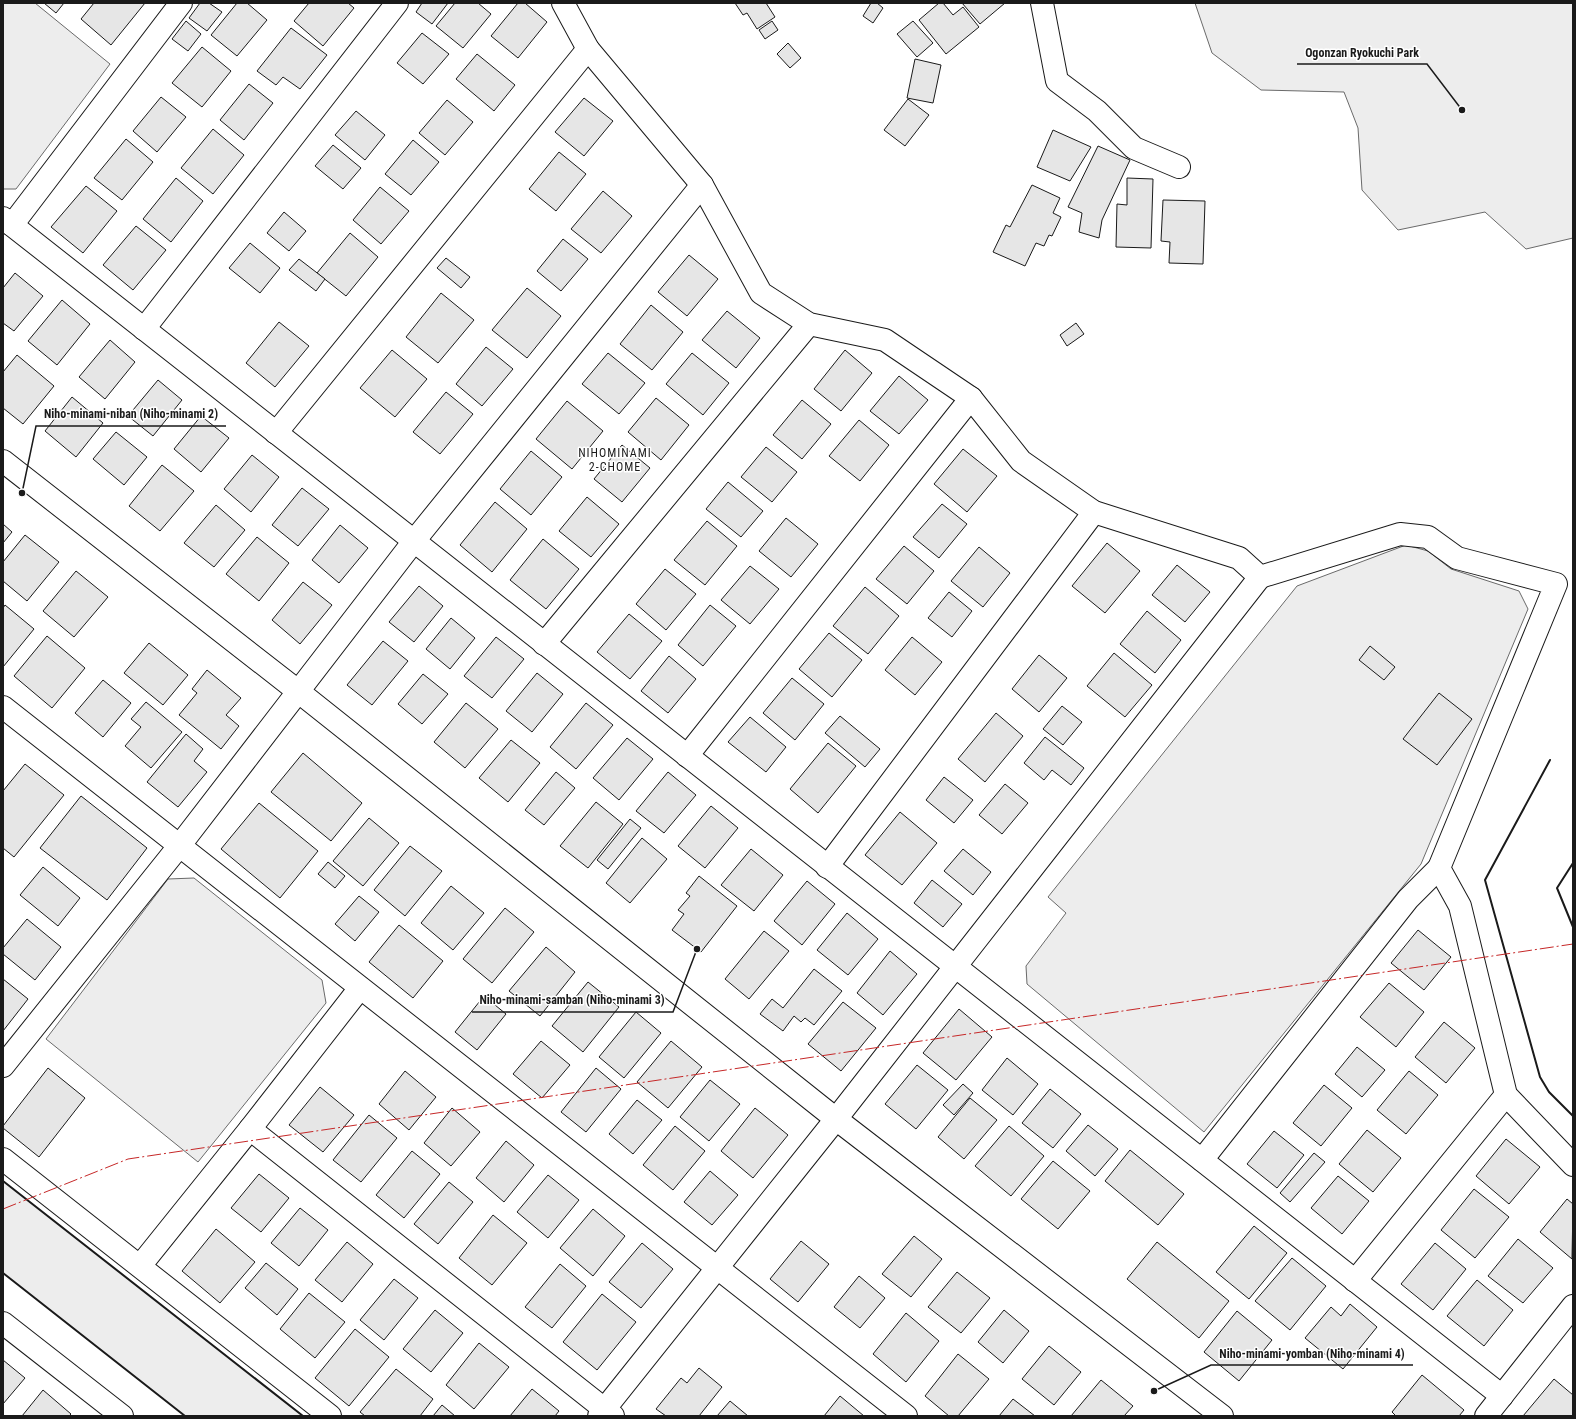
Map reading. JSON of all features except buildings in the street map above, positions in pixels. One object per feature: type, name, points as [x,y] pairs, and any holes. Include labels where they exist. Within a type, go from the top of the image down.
[{"type":"street","points":[[181,3],[7,221],[1502,1396]]},
{"type":"street","points":[[144,329],[397,3]]},
{"type":"street","points":[[563,3],[588,49],[702,185],[761,293],[809,324],[885,340],[971,398],[1021,461],[1094,512],[1239,558],[1260,577]]},
{"type":"street","points":[[1042,3],[1057,81],[1097,111],[1134,148],[1179,167]]},
{"type":"street","points":[[276,433],[588,49]]},
{"type":"street","points":[[3,1066],[180,845],[414,541],[702,185]]},
{"type":"street","points":[[544,644],[809,324]]},
{"type":"street","points":[[688,756],[971,398]]},
{"type":"street","points":[[3,461],[299,692],[836,1119],[1222,1416]]},
{"type":"street","points":[[827,867],[1094,512]]},
{"type":"street","points":[[250,1129],[606,1414],[718,1268],[1260,577],[1400,534],[1428,537],[1457,558],[1556,584],[1439,868],[1408,899],[1202,1160]]},
{"type":"street","points":[[3,707],[906,1416]]},
{"type":"street","points":[[1439,868],[1460,906],[1506,1095],[1573,1165]]},
{"type":"street","points":[[140,1266],[250,1129],[360,988]]},
{"type":"street","points":[[1354,1281],[1506,1095]]},
{"type":"street","points":[[3,1159],[330,1416]]},
{"type":"street","points":[[1486,1416],[1573,1306]]},
{"type":"street","points":[[3,1323],[115,1414]]},
{"type":"shaded area","points":[[3,3],[35,3],[110,64],[16,189],[3,189]]},
{"type":"shaded area","points":[[1195,3],[1573,3],[1573,238],[1526,249],[1485,212],[1398,230],[1362,190],[1358,128],[1344,92],[1261,90],[1212,53]]},
{"type":"shaded area","points":[[1406,545],[1428,551],[1451,569],[1519,591],[1528,609],[1421,864],[1204,1132],[1027,984],[1026,966],[1066,913],[1048,897],[1297,586]]},
{"type":"shaded area","points":[[194,878],[322,980],[326,1003],[198,1162],[46,1039],[168,879]]},
{"type":"shaded area","points":[[3,1181],[303,1416],[185,1416],[3,1273]]},
{"type":"wall","points":[[1550,760],[1485,880],[1540,1077],[1549,1092],[1573,1116]]},
{"type":"wall","points":[[1573,863],[1557,888],[1573,927]]},
{"type":"wall","points":[[3,1181],[303,1416]]},
{"type":"wall","points":[[3,1273],[185,1416]]},
{"type":"power","points":[[3,1209],[128,1159],[1573,944]]},
{"type":"place","name":"Ogonzan Ryokuchi Park","points":[[1462,110]]},
{"type":"place","name":"Niho-minami-niban (Niho-minami 2)","points":[[22,493]]},
{"type":"place","name":"Niho-minami-samban (Niho-minami 3)","points":[[697,949]]},
{"type":"place","name":"Niho-minami-yomban (Niho-minami 4)","points":[[1154,1391]]},
{"type":"district","name":"NIHOMINAMI 2-CHOME","points":[[615,460]]}]
